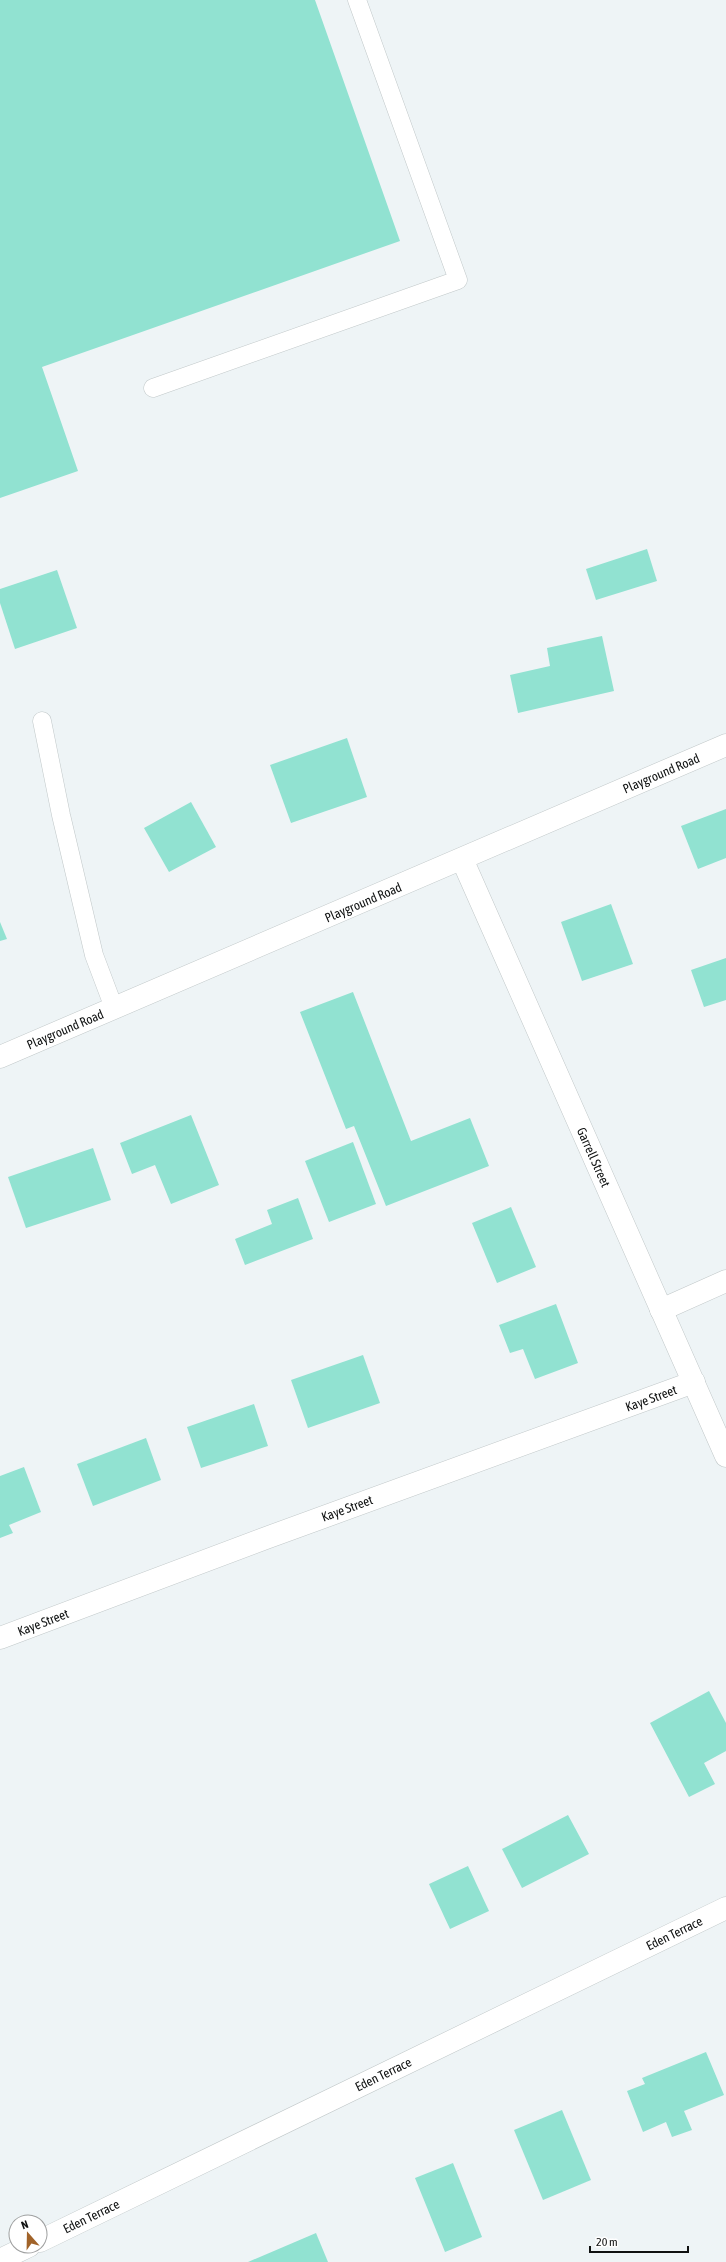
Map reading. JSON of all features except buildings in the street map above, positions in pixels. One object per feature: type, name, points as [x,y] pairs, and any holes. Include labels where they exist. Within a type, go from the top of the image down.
[{"type":"street","name":"Playground Road","points":[[0,1057],[726,745]]},
{"type":"street","name":"Garrell Street","points":[[462,859],[726,1456]]},
{"type":"street","points":[[661,1310],[726,1281]]},
{"type":"street","name":"Kaye Street","points":[[0,1638],[266,1538],[694,1382]]},
{"type":"street","name":"Eden Terrace","points":[[48,2237],[726,1908]]},
{"type":"street","points":[[0,2260],[12,2254]]},
{"type":"lane","points":[[153,388],[458,280],[357,0]]},
{"type":"lane","points":[[42,721],[61,815],[94,955],[114,1008]]}]
